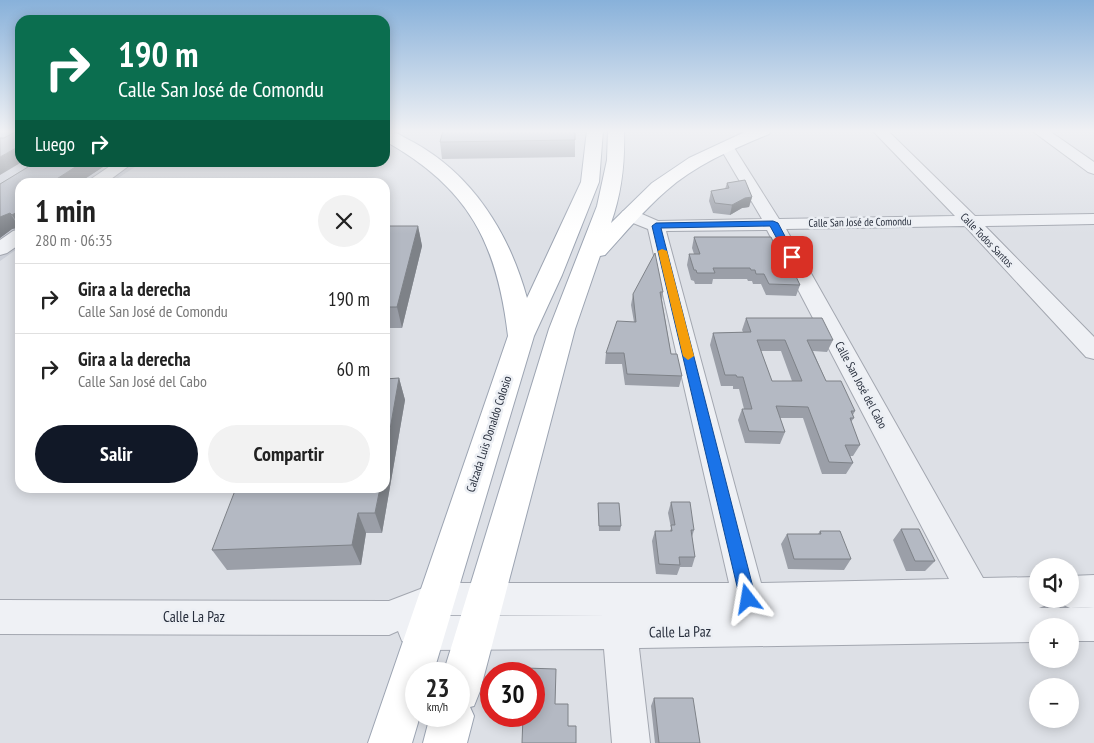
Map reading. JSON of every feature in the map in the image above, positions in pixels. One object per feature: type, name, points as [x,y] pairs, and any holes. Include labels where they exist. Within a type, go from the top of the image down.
[{"type":"main road","points":[[434,165],[463,189],[476,206],[508,265],[519,313],[521,336]]},
{"type":"main road","name":"Calzada Luis Donaldo Colosio","points":[[390,743],[521,336],[550,275],[590,182],[593,165]]},
{"type":"main road","points":[[466,662],[562,329],[602,222],[615,165]]},
{"type":"main road","points":[[589,259],[629,215],[660,186],[692,165]]},
{"type":"main road","points":[[445,743],[449,727]]},
{"type":"street","name":"Calle San José del Cabo","points":[[737,165],[773,223],[991,626]]},
{"type":"street","name":"Calle Todos Santos","points":[[914,165],[1094,351]]},
{"type":"street","points":[[104,178],[120,167]]},
{"type":"street","name":"Calle San José de Comondu","points":[[629,215],[656,226],[1094,219]]},
{"type":"street","points":[[656,226],[752,614]]},
{"type":"street","points":[[0,248],[15,238]]},
{"type":"street","points":[[1079,592],[1094,591]]},
{"type":"street","name":"Calle La Paz","points":[[389,618],[425,634],[620,633],[752,614],[973,594],[1029,592]]},
{"type":"street","name":"Calle La Paz","points":[[0,617],[389,618],[436,599],[991,626],[1094,624]]},
{"type":"street","points":[[620,633],[631,743]]},
{"type":"shaded area","points":[[0,165],[15,165],[15,167],[135,167],[118,178],[15,178],[15,250],[0,261]]},
{"type":"building","points":[[28,167],[75,167],[58,178],[15,178],[15,213],[0,217],[0,184]]},
{"type":"building","points":[[745,180],[752,197],[745,198],[732,205],[715,203],[711,191],[729,188],[727,183]]},
{"type":"building","points":[[390,226],[418,226],[397,307],[390,307]]},
{"type":"building","points":[[694,237],[771,237],[786,268],[792,268],[800,285],[769,284],[764,274],[756,274],[755,270],[750,268],[713,268],[715,273],[697,273],[694,270],[689,254],[700,254]]},
{"type":"building","points":[[655,253],[663,292],[660,292],[671,354],[677,354],[682,376],[627,374],[624,353],[606,353],[617,321],[636,322],[633,294]]},
{"type":"building","points":[[746,318],[822,318],[833,340],[807,340],[826,381],[841,381],[855,411],[851,411],[854,418],[850,418],[860,445],[845,445],[853,463],[829,462],[808,407],[776,406],[785,432],[749,431],[742,409],[752,409],[743,377],[725,375],[713,333],[751,332]],"holes":[[[757,340],[785,340],[802,381],[772,381]]]},
{"type":"building","points":[[399,378],[390,429],[390,379]]},
{"type":"building","points":[[234,493],[379,493],[375,513],[358,513],[352,545],[212,550]]},
{"type":"building","points":[[671,502],[690,502],[694,530],[691,530],[695,557],[679,557],[680,565],[659,564],[655,531],[672,531],[671,525],[675,525]]},
{"type":"building","points":[[598,503],[619,503],[621,526],[599,526]]},
{"type":"building","points":[[901,529],[919,529],[935,561],[915,561]]},
{"type":"building","points":[[820,531],[840,531],[851,559],[794,559],[787,534],[821,534]]},
{"type":"building","points":[[545,669],[556,669],[555,704],[568,704],[568,726],[576,726],[576,743],[522,743],[523,727],[545,727]]},
{"type":"building","points":[[654,698],[693,698],[700,743],[659,743]]},
{"type":"slow traffic","points":[[662,251],[688,356]]},
{"type":"route","points":[[748,599],[656,226],[773,223],[792,257]]}]
